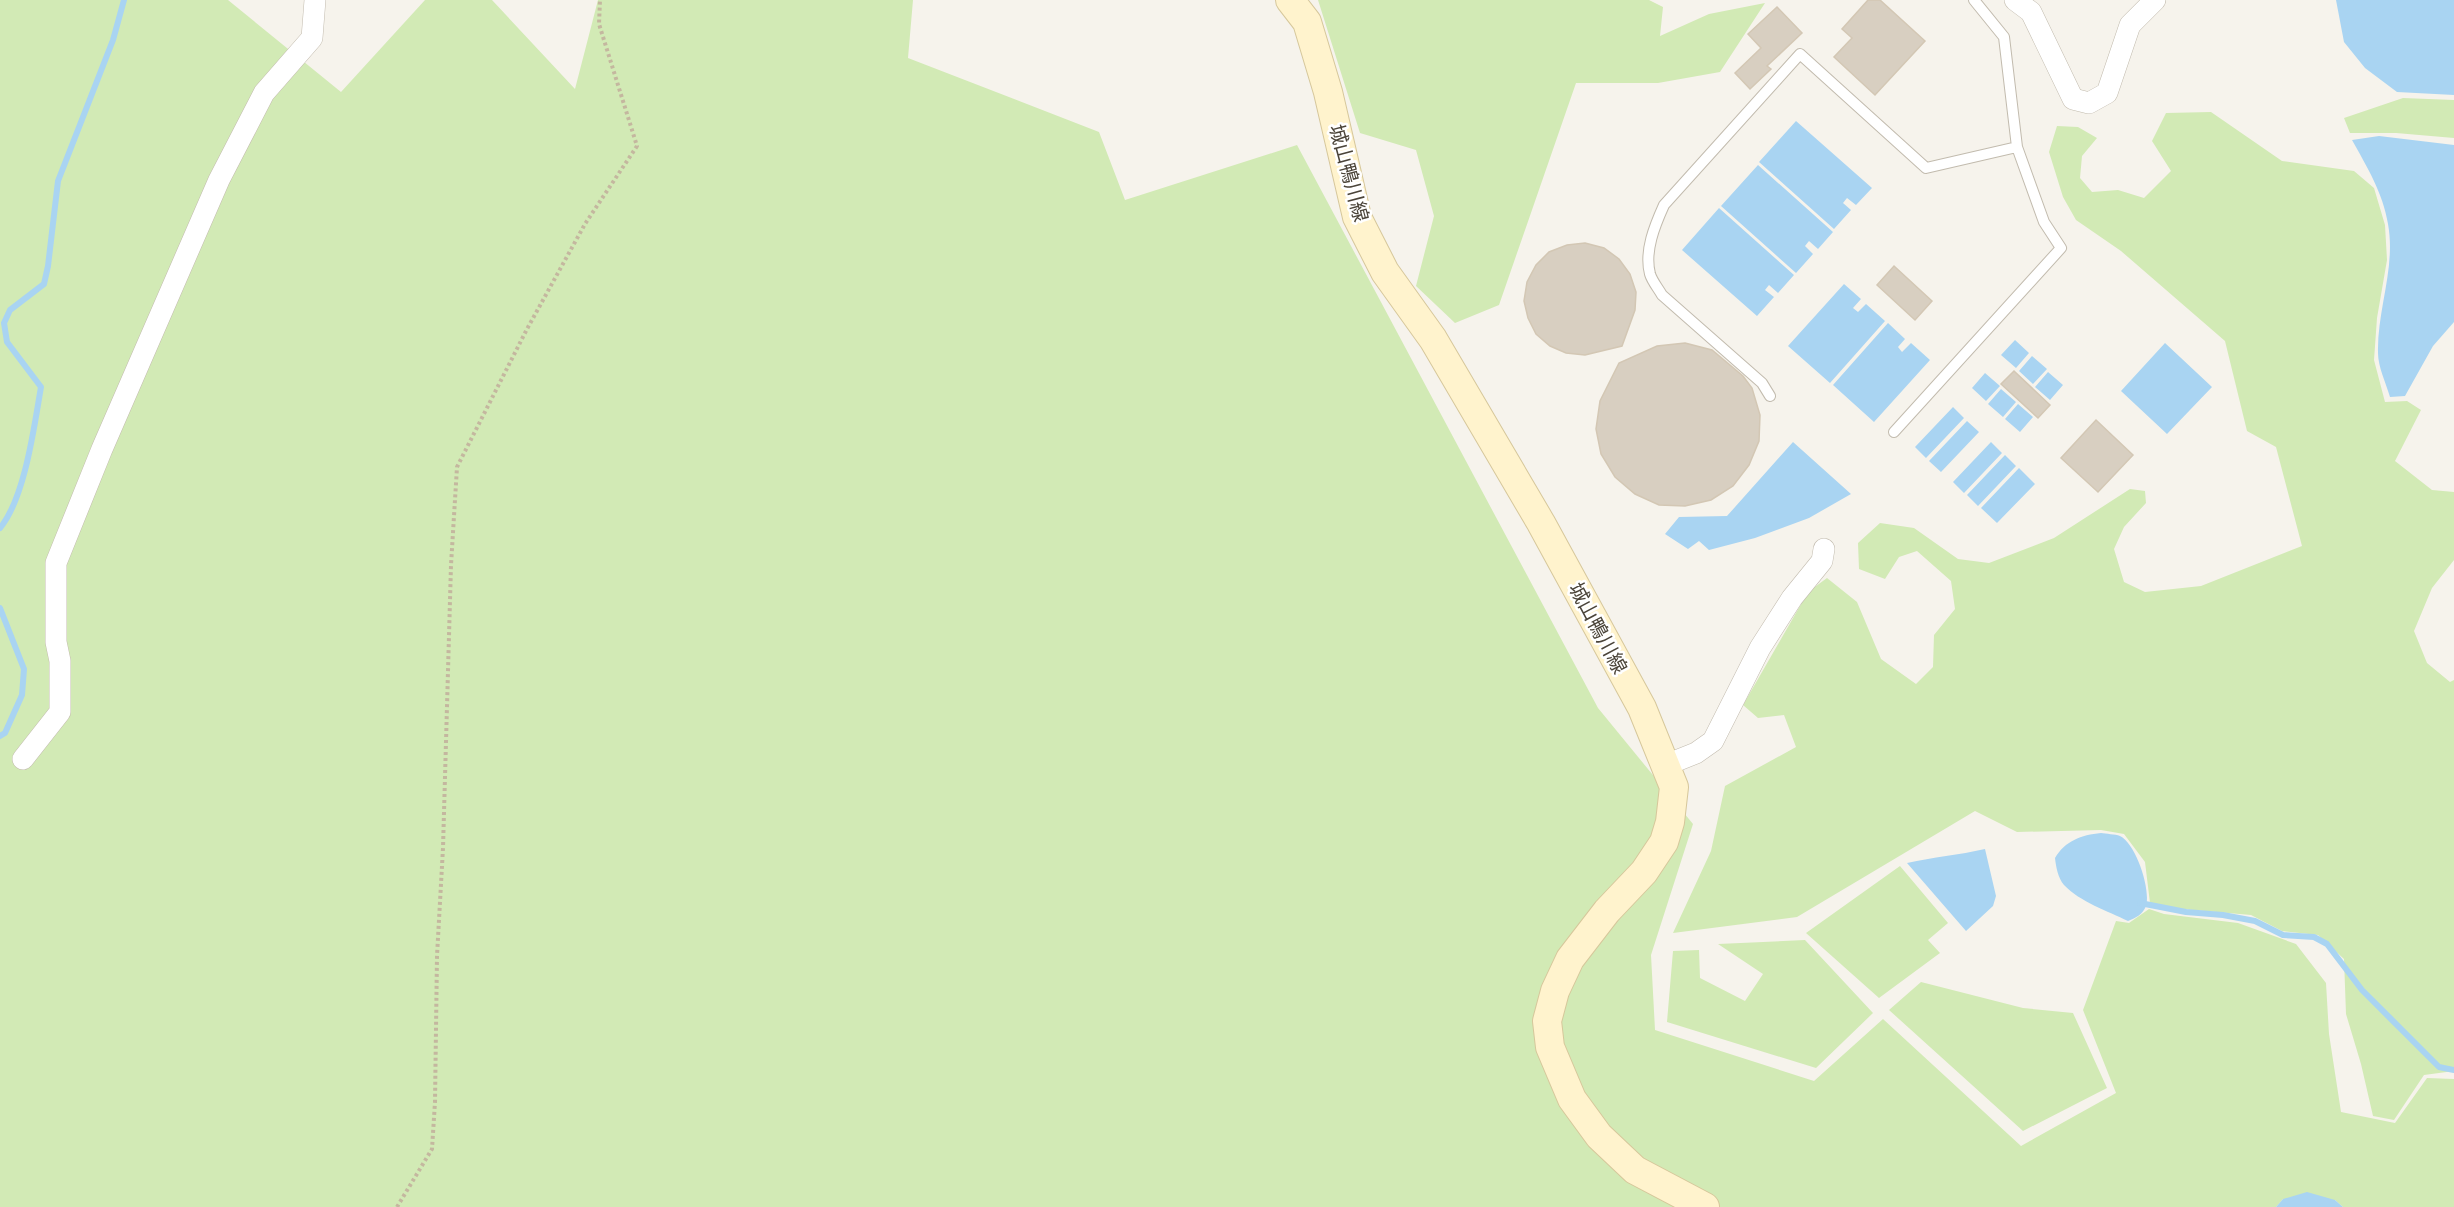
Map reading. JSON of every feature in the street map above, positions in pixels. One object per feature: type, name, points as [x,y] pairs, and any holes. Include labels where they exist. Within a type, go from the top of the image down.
[{"type":"main road","name":"城山鴨川線","points":[[1290,0],[1307,22],[1328,92],[1357,217],[1385,272],[1433,339],[1541,523],[1642,708],[1674,787],[1670,822],[1664,842],[1644,872],[1607,911],[1570,959],[1555,991],[1548,1021],[1550,1047],[1572,1099],[1599,1136],[1635,1170],[1705,1207]]},
{"type":"street","points":[[23,759],[60,712],[60,662],[56,642],[56,563],[102,449],[219,180],[264,93],[312,38],[315,0]]},
{"type":"street","points":[[2015,0],[2031,12],[2073,99],[2090,103],[2107,93],[2130,25],[2155,0]]},
{"type":"street","points":[[1666,765],[1696,753],[1713,741],[1760,648],[1792,598],[1822,561],[1824,549]]},
{"type":"lane","points":[[1894,432],[2061,248],[2044,222],[2017,147],[2004,37],[1974,0]]},
{"type":"lane","points":[[1770,396],[1762,383],[1662,295],[1650,276],[1648,261],[1654,227],[1664,205],[1800,54],[1926,168],[2017,147]]},
{"type":"path","points":[[396,1207],[432,1149],[437,956],[444,836],[451,565],[457,467],[527,329],[585,224],[637,146],[599,24],[600,0]]},
{"type":"green space","points":[[0,0],[228,0],[341,92],[425,0],[492,0],[575,89],[598,0],[913,0],[908,58],[1099,132],[1125,200],[1297,145],[1598,708],[1693,824],[1651,955],[1655,1030],[1814,1081],[1883,1019],[2021,1146],[2116,1093],[2083,1010],[2116,921],[2129,923],[2149,909],[2164,914],[2238,923],[2296,944],[2326,983],[2329,1034],[2341,1112],[2395,1123],[2427,1078],[2454,1079],[2454,1207],[2343,1207],[2335,1200],[2283,1199],[2276,1207],[0,1207]]},
{"type":"green space","points":[[1318,0],[1649,0],[1663,7],[1660,36],[1709,14],[1765,3],[1720,72],[1658,83],[1576,83],[1499,305],[1455,323],[1416,286],[1434,216],[1416,150],[1360,133]]},
{"type":"green space","points":[[2403,98],[2454,100],[2454,138],[2396,133],[2350,133],[2344,118]]},
{"type":"green space","points":[[2211,112],[2282,161],[2354,171],[2374,188],[2385,225],[2387,260],[2377,318],[2374,360],[2385,402],[2407,401],[2421,410],[2395,461],[2432,490],[2454,492],[2454,560],[2432,588],[2414,631],[2427,663],[2450,682],[2454,680],[2454,1071],[2424,1075],[2394,1120],[2373,1116],[2346,1014],[2344,959],[2318,935],[2282,931],[2251,915],[2159,907],[2150,903],[2145,862],[2124,834],[2101,830],[2017,832],[1975,811],[1797,917],[1673,933],[1711,851],[1725,786],[1796,747],[1784,715],[1758,718],[1743,705],[1808,592],[1827,578],[1857,602],[1881,659],[1916,684],[1933,667],[1934,635],[1955,609],[1951,581],[1917,551],[1899,557],[1885,579],[1859,569],[1858,543],[1880,523],[1914,528],[1958,559],[1989,563],[2054,538],[2130,489],[2145,491],[2146,503],[2124,527],[2114,549],[2124,582],[2145,592],[2201,586],[2302,546],[2276,447],[2247,431],[2225,341],[2121,251],[2076,220],[2063,197],[2049,152],[2057,126],[2078,127],[2097,138],[2082,156],[2080,178],[2092,192],[2118,190],[2144,198],[2171,171],[2152,141],[2166,113]]},
{"type":"green space","points":[[1900,866],[1948,923],[1928,940],[1940,953],[1879,998],[1806,933]]},
{"type":"green space","points":[[1805,940],[1873,1013],[1816,1068],[1667,1022],[1673,951],[1699,950],[1700,978],[1745,1001],[1763,974],[1718,944]]},
{"type":"green space","points":[[1921,982],[2023,1008],[2073,1013],[2107,1088],[2023,1131],[1889,1010]]},
{"type":"water","points":[[2336,0],[2454,0],[2454,95],[2397,92],[2365,68],[2344,42]]},
{"type":"water","points":[[1796,121],[1872,188],[1856,205],[1847,198],[1843,203],[1851,210],[1834,229],[1759,162]]},
{"type":"water","points":[[2379,136],[2454,145],[2454,322],[2433,346],[2405,396],[2390,397],[2379,364],[2378,337],[2390,257],[2390,240],[2386,213],[2378,191],[2352,140]]},
{"type":"water","points":[[1758,165],[1833,232],[1818,249],[1809,241],[1805,246],[1813,254],[1796,273],[1721,206]]},
{"type":"water","points":[[1719,208],[1794,275],[1778,293],[1769,285],[1765,290],[1774,297],[1757,316],[1682,250]]},
{"type":"water","points":[[1844,284],[1861,299],[1853,308],[1858,312],[1866,304],[1885,321],[1830,383],[1788,346]]},
{"type":"water","points":[[1888,323],[1905,339],[1898,347],[1902,352],[1911,343],[1930,360],[1874,422],[1833,385]]},
{"type":"water","points":[[2015,340],[2029,353],[2016,368],[2001,355]]},
{"type":"water","points":[[2165,343],[2212,387],[2167,434],[2121,391]]},
{"type":"water","points":[[2032,356],[2047,369],[2033,384],[2019,371]]},
{"type":"water","points":[[2048,372],[2063,385],[2050,400],[2035,387]]},
{"type":"water","points":[[1985,373],[2000,386],[1986,401],[1972,388]]},
{"type":"water","points":[[2001,389],[2016,402],[2003,417],[1988,404]]},
{"type":"water","points":[[2018,404],[2033,417],[2020,432],[2005,419]]},
{"type":"water","points":[[1953,407],[1964,418],[1926,458],[1915,447]]},
{"type":"water","points":[[1967,421],[1979,432],[1941,472],[1929,461]]},
{"type":"water","points":[[1793,442],[1851,494],[1809,518],[1755,538],[1709,550],[1699,541],[1688,549],[1665,534],[1679,517],[1727,516]]},
{"type":"water","points":[[1991,442],[2002,453],[1964,493],[1953,482]]},
{"type":"water","points":[[2005,455],[2016,466],[1978,506],[1967,495]]},
{"type":"water","points":[[2019,468],[2035,484],[1997,523],[1981,508]]},
{"type":"water","points":[[2101,833],[2118,835],[2126,841],[2137,857],[2141,868],[2146,889],[2146,906],[2139,915],[2128,921],[2094,906],[2071,891],[2060,879],[2055,858],[2059,852],[2080,837]]},
{"type":"water","points":[[1985,849],[1996,896],[1993,906],[1966,931],[1907,863]]},
{"type":"water","points":[[2307,1192],[2335,1200],[2343,1207],[2276,1207],[2283,1199]]},
{"type":"building","points":[[1868,0],[1880,0],[1925,41],[1875,95],[1834,57],[1852,38],[1842,29]]},
{"type":"building","points":[[1777,7],[1802,33],[1767,66],[1771,69],[1750,89],[1735,73],[1761,48],[1748,34]]},
{"type":"building","points":[[1585,243],[1604,248],[1619,259],[1630,274],[1636,292],[1635,310],[1622,346],[1585,355],[1566,353],[1550,346],[1536,334],[1528,318],[1524,301],[1527,282],[1536,265],[1549,252],[1567,245]]},
{"type":"building","points":[[1894,266],[1932,301],[1915,320],[1877,285]]},
{"type":"building","points":[[1685,343],[1712,350],[1743,376],[1752,388],[1760,415],[1759,441],[1749,465],[1733,486],[1711,500],[1685,506],[1659,505],[1635,494],[1615,477],[1601,454],[1596,429],[1600,401],[1619,363],[1657,346]]},
{"type":"building","points":[[2014,371],[2050,405],[2038,418],[2001,384]]},
{"type":"building","points":[[2096,420],[2133,455],[2098,492],[2061,458]]},
{"type":"waterway","points":[[0,528],[9,515],[22,481],[32,441],[41,387],[7,342],[4,323],[10,310],[44,284],[58,181],[113,40],[124,0]]},
{"type":"waterway","points":[[0,608],[24,669],[22,695],[5,733],[0,736]]},
{"type":"waterway","points":[[2140,903],[2255,921],[2283,935],[2314,937],[2327,944],[2362,990],[2439,1067],[2454,1070]]}]
